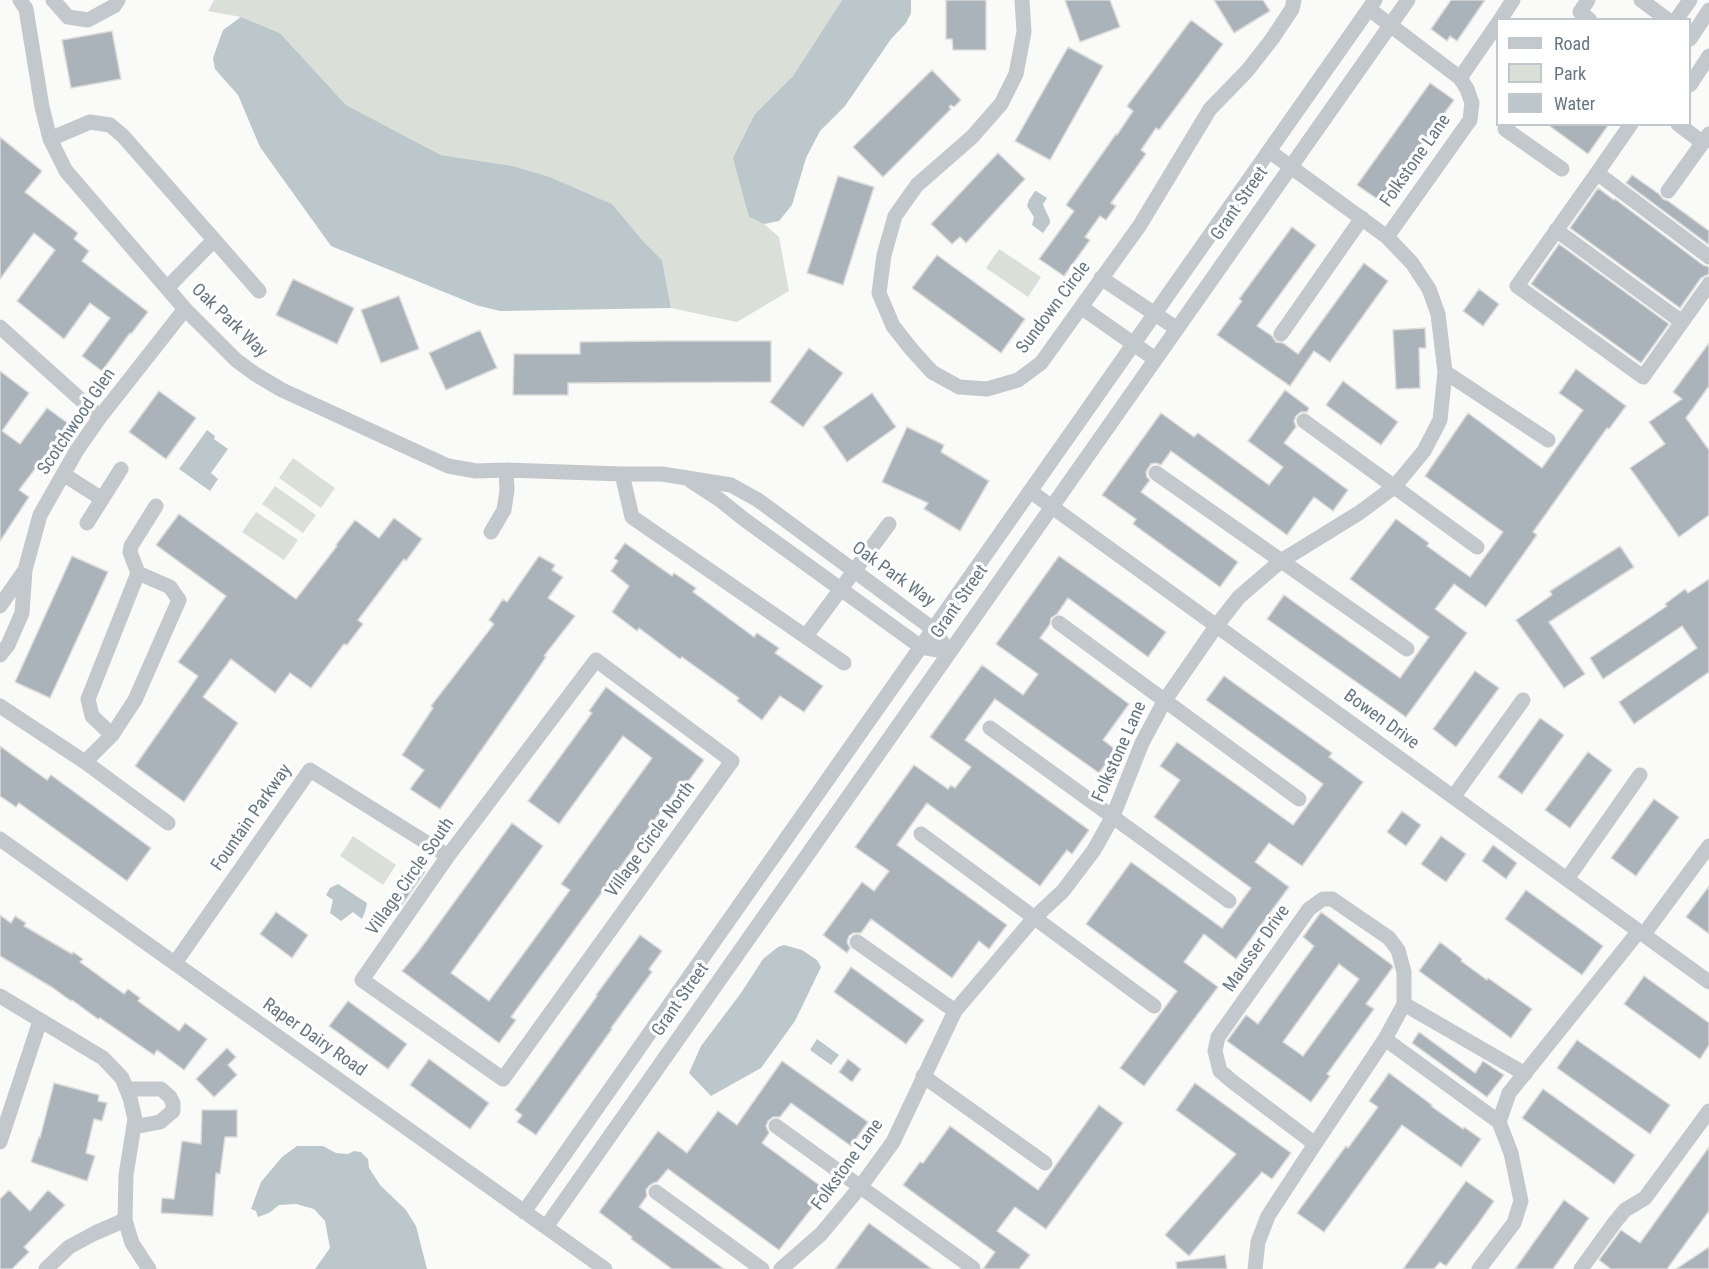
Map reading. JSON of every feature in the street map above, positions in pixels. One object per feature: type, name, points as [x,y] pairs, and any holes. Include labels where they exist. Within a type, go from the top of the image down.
[{"type":"street","points":[[23,4],[51,0],[68,17],[88,20],[114,6],[118,0]]},
{"type":"street","name":"Sundown Circle","points":[[1022,0],[1024,32],[1016,74],[1001,104],[972,137],[917,185],[894,216],[884,255],[879,293],[893,326],[932,372],[959,387],[987,389],[1018,380],[1041,363],[1140,225],[1210,109],[1247,70],[1272,39],[1292,9],[1294,0]]},
{"type":"street","name":"Grant Street","points":[[546,1227],[1408,0]]},
{"type":"street","points":[[1501,18],[1513,0]]},
{"type":"street","points":[[1641,0],[1665,18]]},
{"type":"street","points":[[1677,18],[1690,0]]},
{"type":"street","name":"Oak Park Way","points":[[23,4],[50,139],[66,171],[185,309],[236,360],[282,390],[448,466],[476,471],[662,474],[730,485],[758,500],[933,629],[949,652]]},
{"type":"street","name":"Grant Street","points":[[524,1212],[1372,5]]},
{"type":"street","name":"Folkstone Lane","points":[[1372,5],[1391,25],[1460,78],[1467,88],[1472,103],[1470,120],[1387,237]]},
{"type":"street","points":[[1691,36],[1709,10]]},
{"type":"street","points":[[1460,78],[1496,25]]},
{"type":"street","points":[[1691,82],[1709,56]]},
{"type":"street","points":[[50,139],[90,122],[110,125],[123,136],[259,291]]},
{"type":"street","points":[[1507,126],[1505,129],[1562,169]]},
{"type":"street","points":[[1630,126],[1517,286],[1643,377],[1709,284]]},
{"type":"street","points":[[1668,191],[1706,139],[1682,126]]},
{"type":"street","name":"Folkstone Lane","points":[[781,1269],[821,1234],[861,1186],[893,1142],[955,1011],[1034,918],[1064,891],[1094,850],[1113,816],[1142,743],[1165,700],[1217,625],[1239,597],[1281,561],[1359,513],[1394,487],[1424,452],[1440,420],[1445,372],[1438,314],[1429,289],[1412,263],[1387,237],[1269,151]]},
{"type":"street","points":[[1597,173],[1709,257]]},
{"type":"street","points":[[1281,334],[1362,219]]},
{"type":"street","points":[[1556,230],[1682,322]]},
{"type":"street","points":[[167,288],[214,240]]},
{"type":"street","points":[[1101,278],[1176,328]]},
{"type":"street","points":[[1081,307],[1155,359]]},
{"type":"street","name":"Scotchwood Glen","points":[[0,655],[8,645],[22,613],[25,570],[40,515],[77,450],[100,417],[185,309]]},
{"type":"street","points":[[0,327],[100,417]]},
{"type":"street","points":[[1445,372],[1548,440]]},
{"type":"street","points":[[1304,421],[1477,547]]},
{"type":"street","points":[[87,523],[122,469]]},
{"type":"street","points":[[491,532],[504,510],[507,490],[506,470]]},
{"type":"street","points":[[1156,473],[1407,649]]},
{"type":"street","points":[[63,474],[102,499]]},
{"type":"street","points":[[622,474],[632,517],[844,663]]},
{"type":"street","name":"Oak Park Way","points":[[687,478],[921,646],[949,652]]},
{"type":"street","name":"Bowen Drive","points":[[1030,491],[1709,982]]},
{"type":"street","points":[[112,735],[92,716],[88,699],[138,573],[130,552],[131,546],[156,506]]},
{"type":"street","points":[[806,636],[889,524]]},
{"type":"street","name":"Scotchwood Glen","points":[[0,606],[25,570]]},
{"type":"street","points":[[85,762],[112,735],[135,700],[179,600],[170,587],[138,573]]},
{"type":"street","points":[[1059,623],[1299,799]]},
{"type":"street","name":"Village Circle South","points":[[503,1079],[362,980],[448,856],[596,660]]},
{"type":"street","name":"Village Circle North","points":[[503,1079],[732,761],[596,660]]},
{"type":"street","points":[[1454,796],[1523,700]]},
{"type":"street","points":[[0,706],[85,762],[168,823]]},
{"type":"street","points":[[990,728],[1229,901]]},
{"type":"street","name":"Fountain Parkway","points":[[175,963],[310,770],[448,856]]},
{"type":"street","points":[[1567,879],[1640,775]]},
{"type":"street","points":[[921,834],[1154,1006]]},
{"type":"street","name":"Raper Dairy Road","points":[[0,839],[605,1269]]},
{"type":"street","points":[[1500,1122],[1509,1093],[1709,846]]},
{"type":"street","name":"Mausser Drive","points":[[1255,1269],[1258,1242],[1268,1216],[1385,1039],[1404,1004],[1404,972],[1398,950],[1389,938],[1332,899],[1323,899],[1309,909],[1218,1037],[1215,1051],[1220,1071],[1315,1144]]},
{"type":"street","points":[[857,942],[955,1011]]},
{"type":"street","points":[[0,996],[104,1058],[122,1078],[135,1119],[126,1176],[125,1220],[132,1243],[149,1269]]},
{"type":"street","points":[[1404,1004],[1525,1074]]},
{"type":"street","points":[[0,1142],[40,1021]]},
{"type":"street","points":[[1385,1039],[1500,1122],[1511,1153],[1521,1201],[1514,1223],[1479,1269]]},
{"type":"street","points":[[923,1076],[1044,1163]]},
{"type":"street","points":[[126,1089],[161,1089],[174,1103],[173,1111],[160,1122],[134,1128]]},
{"type":"street","points":[[1581,1269],[1625,1210],[1645,1198],[1709,1111]]},
{"type":"street","points":[[776,1126],[972,1268]]},
{"type":"street","points":[[656,1192],[762,1269]]},
{"type":"street","points":[[46,1269],[69,1247],[125,1220]]},
{"type":"green space","points":[[214,0],[842,0],[793,76],[755,114],[749,217],[764,224],[779,237],[789,291],[737,322],[671,308],[662,260],[612,204],[550,177],[513,166],[441,155],[346,105],[280,33],[241,17],[208,11]]},
{"type":"green space","points":[[999,249],[1041,277],[1028,297],[986,268]]},
{"type":"green space","points":[[293,458],[335,488],[321,508],[279,478]]},
{"type":"green space","points":[[275,486],[316,515],[303,533],[262,504]]},
{"type":"green space","points":[[256,512],[298,540],[284,560],[242,532]]},
{"type":"green space","points":[[353,836],[396,865],[383,885],[340,856]]},
{"type":"water","points":[[842,0],[911,0],[911,13],[845,106],[820,131],[806,158],[792,205],[779,221],[764,224],[749,217],[733,158],[755,114],[793,76]]},
{"type":"water","points":[[241,17],[280,33],[346,105],[441,155],[513,166],[550,177],[612,204],[662,260],[671,308],[500,311],[476,305],[331,246],[260,147],[238,95],[215,69],[213,58],[223,30]]},
{"type":"water","points":[[1035,191],[1047,198],[1043,204],[1050,223],[1043,233],[1032,225],[1034,217],[1027,206]]},
{"type":"water","points":[[207,430],[215,436],[214,439],[228,449],[211,473],[218,479],[210,491],[179,469]]},
{"type":"water","points":[[338,884],[367,903],[362,919],[353,912],[341,921],[330,913],[333,900],[326,895],[330,888]]},
{"type":"water","points":[[784,945],[802,950],[817,960],[821,967],[795,1021],[761,1068],[711,1096],[689,1073],[701,1046],[741,993],[763,959]]},
{"type":"water","points":[[817,1039],[839,1055],[831,1065],[810,1050]]},
{"type":"water","points":[[297,1146],[323,1146],[336,1153],[361,1152],[368,1159],[369,1168],[380,1185],[406,1210],[416,1226],[427,1269],[315,1269],[330,1248],[325,1221],[314,1209],[296,1204],[279,1205],[269,1213],[258,1217],[256,1211],[251,1209],[261,1182],[282,1157]]},
{"type":"building","points":[[946,0],[986,0],[986,50],[953,50],[952,39],[946,39]]},
{"type":"building","points":[[1065,0],[1110,0],[1120,27],[1080,42]]},
{"type":"building","points":[[1214,0],[1263,0],[1270,11],[1234,33]]},
{"type":"building","points":[[1451,0],[1485,0],[1457,41],[1450,36],[1447,41],[1431,29]]},
{"type":"building","points":[[1191,20],[1223,44],[1159,130],[1156,128],[1141,150],[1146,154],[1111,203],[1116,206],[1106,220],[1100,216],[1085,237],[1090,240],[1064,276],[1039,259],[1074,211],[1066,205],[1133,111],[1127,106]]},
{"type":"building","points":[[112,31],[121,79],[71,88],[62,40]]},
{"type":"building","points":[[1068,47],[1103,66],[1050,160],[1015,141]]},
{"type":"building","points":[[932,70],[961,100],[954,107],[951,105],[949,107],[951,109],[883,177],[853,147]]},
{"type":"building","points":[[1430,83],[1454,100],[1380,201],[1357,185]]},
{"type":"building","points":[[1550,126],[1608,126],[1588,154]]},
{"type":"building","points":[[0,137],[42,171],[25,192],[78,233],[74,239],[89,251],[82,261],[148,312],[102,371],[82,356],[110,318],[90,303],[64,339],[17,301],[55,250],[34,233],[0,279]]},
{"type":"building","points":[[998,153],[1025,179],[966,243],[960,237],[952,244],[931,224]]},
{"type":"building","points":[[1632,175],[1709,231],[1709,245],[1626,183]]},
{"type":"building","points":[[838,176],[874,187],[843,285],[807,273]]},
{"type":"building","points":[[1598,188],[1703,265],[1709,267],[1709,274],[1701,278],[1680,308],[1570,228]]},
{"type":"building","points":[[1292,227],[1316,245],[1257,326],[1272,336],[1276,342],[1283,343],[1298,354],[1364,263],[1388,281],[1330,362],[1314,351],[1290,386],[1217,335],[1242,301],[1239,299]]},
{"type":"building","points":[[1559,244],[1669,324],[1641,363],[1531,284]]},
{"type":"building","points":[[937,255],[1025,319],[1001,353],[912,288]]},
{"type":"building","points":[[293,279],[354,308],[337,344],[276,315]]},
{"type":"building","points":[[1479,289],[1499,304],[1483,326],[1463,311]]},
{"type":"building","points":[[399,296],[419,349],[381,363],[361,310]]},
{"type":"building","points":[[1425,328],[1426,348],[1419,348],[1420,388],[1396,389],[1393,330]]},
{"type":"building","points":[[480,330],[497,368],[446,390],[429,353]]},
{"type":"building","points":[[771,341],[771,382],[568,383],[568,395],[513,395],[514,354],[580,354],[580,342]]},
{"type":"building","points":[[1709,343],[1709,386],[1686,418],[1709,450],[1709,515],[1679,537],[1630,468],[1665,444],[1649,422],[1682,399],[1673,392]]},
{"type":"building","points":[[809,348],[843,373],[803,427],[770,402]]},
{"type":"building","points":[[1576,369],[1626,406],[1609,429],[1607,428],[1533,532],[1537,535],[1486,607],[1454,584],[1435,609],[1467,633],[1406,717],[1267,619],[1284,595],[1400,678],[1429,637],[1350,579],[1396,519],[1429,543],[1427,546],[1470,577],[1503,532],[1425,476],[1468,413],[1542,468],[1583,410],[1559,393]]},
{"type":"building","points":[[0,371],[29,393],[2,431],[20,444],[47,408],[69,424],[19,490],[29,497],[0,541]]},
{"type":"building","points":[[1343,381],[1398,422],[1381,445],[1326,405]]},
{"type":"building","points":[[1285,390],[1309,408],[1307,412],[1301,412],[1296,416],[1294,421],[1296,427],[1284,443],[1348,490],[1333,511],[1314,497],[1287,535],[1171,451],[1161,465],[1151,464],[1146,472],[1150,480],[1141,492],[1238,562],[1220,587],[1133,524],[1136,519],[1102,495],[1161,413],[1194,437],[1198,433],[1269,485],[1283,467],[1248,441]]},
{"type":"building","points":[[159,391],[196,418],[166,459],[129,432]]},
{"type":"building","points":[[872,393],[896,427],[847,462],[823,427]]},
{"type":"building","points":[[907,427],[944,445],[941,452],[989,481],[960,531],[924,509],[928,503],[882,482]]},
{"type":"building","points":[[179,514],[296,599],[355,520],[379,538],[394,518],[422,539],[358,620],[363,624],[347,645],[344,644],[311,688],[290,673],[275,693],[231,659],[203,697],[238,723],[184,802],[135,766],[198,676],[178,662],[226,596],[156,545]]},
{"type":"building","points":[[625,543],[672,576],[674,573],[696,588],[693,592],[754,637],[757,633],[779,648],[775,653],[823,686],[804,712],[780,696],[762,720],[737,701],[739,698],[682,657],[680,659],[639,628],[637,631],[612,612],[629,586],[611,571],[618,561],[614,558]]},
{"type":"building","points":[[1620,546],[1634,567],[1549,622],[1585,674],[1564,688],[1516,620],[1552,595],[1550,591]]},
{"type":"building","points":[[72,556],[108,572],[50,698],[15,682]]},
{"type":"building","points":[[539,556],[555,565],[552,570],[563,577],[548,598],[575,616],[544,656],[546,657],[440,809],[410,789],[424,770],[402,755],[433,708],[431,706],[494,624],[489,620],[503,599],[507,602]]},
{"type":"building","points":[[1059,556],[1166,632],[1148,657],[1068,598],[1057,614],[1051,618],[1050,624],[1040,638],[1129,704],[1103,740],[1116,750],[1099,773],[995,699],[965,740],[1089,830],[1072,854],[1067,850],[1040,886],[927,803],[897,845],[1007,925],[989,949],[979,941],[952,978],[871,919],[861,933],[853,933],[849,936],[847,942],[850,948],[847,953],[823,935],[862,882],[874,891],[889,871],[855,847],[914,765],[948,789],[951,785],[955,788],[971,767],[930,737],[982,665],[1023,695],[1038,674],[996,644]]},
{"type":"building","points":[[1709,579],[1709,672],[1634,724],[1619,702],[1697,648],[1682,626],[1603,679],[1590,658],[1667,606],[1665,604],[1685,589],[1688,593]]},
{"type":"building","points":[[1475,671],[1499,688],[1456,747],[1433,729]]},
{"type":"building","points":[[1224,676],[1332,753],[1329,757],[1363,782],[1302,866],[1269,843],[1255,862],[1289,887],[1236,959],[1204,934],[1184,962],[1218,987],[1144,1086],[1120,1068],[1177,991],[1086,924],[1131,862],[1222,928],[1251,888],[1154,817],[1180,780],[1160,766],[1177,742],[1293,825],[1323,784],[1206,700]]},
{"type":"building","points":[[606,687],[704,760],[687,783],[683,781],[511,1017],[516,1020],[499,1043],[402,971],[512,823],[543,846],[451,973],[489,1001],[570,890],[561,884],[652,758],[623,736],[559,824],[528,801],[592,713],[589,711]]},
{"type":"building","points":[[1540,718],[1564,735],[1522,794],[1498,777]]},
{"type":"building","points":[[0,746],[47,780],[51,775],[151,848],[127,881],[19,803],[16,807],[0,796]]},
{"type":"building","points":[[1588,752],[1612,770],[1570,828],[1545,810]]},
{"type":"building","points":[[1654,799],[1679,817],[1636,876],[1611,858]]},
{"type":"building","points":[[1402,811],[1421,825],[1406,846],[1387,832]]},
{"type":"building","points":[[1441,836],[1466,854],[1446,882],[1421,864]]},
{"type":"building","points":[[1493,845],[1517,863],[1506,879],[1482,861]]},
{"type":"building","points":[[415,864],[425,872],[399,909],[389,902]]},
{"type":"building","points":[[1709,886],[1709,934],[1686,917]]},
{"type":"building","points":[[1526,890],[1603,946],[1582,975],[1505,919]]},
{"type":"building","points":[[276,912],[308,935],[292,958],[260,934]]},
{"type":"building","points":[[1321,912],[1393,967],[1366,1004],[1374,1009],[1327,1074],[1330,1076],[1311,1102],[1227,1041],[1246,1015],[1258,1024],[1314,946],[1303,937]],"holes":[[[1339,964],[1359,979],[1303,1056],[1283,1042]]]},
{"type":"building","points":[[0,915],[11,923],[15,916],[26,923],[24,926],[72,954],[73,952],[83,959],[80,962],[124,994],[128,989],[140,998],[138,1001],[179,1031],[185,1023],[207,1039],[184,1070],[157,1050],[154,1055],[72,1000],[0,956]]},
{"type":"building","points":[[640,935],[662,951],[649,969],[652,972],[536,1135],[517,1122],[522,1115],[515,1110]]},
{"type":"building","points":[[1440,942],[1487,980],[1488,978],[1532,1009],[1511,1038],[1419,971]]},
{"type":"building","points":[[851,967],[924,1020],[906,1044],[834,992]]},
{"type":"building","points":[[1644,976],[1709,1023],[1709,1045],[1700,1059],[1624,1004]]},
{"type":"building","points":[[348,1001],[407,1044],[388,1069],[329,1026]]},
{"type":"building","points":[[1419,1032],[1475,1073],[1483,1061],[1504,1075],[1487,1097],[1412,1043]]},
{"type":"building","points":[[1577,1040],[1670,1105],[1650,1134],[1557,1068]]},
{"type":"building","points":[[227,1048],[236,1057],[228,1065],[237,1075],[214,1097],[196,1079]]},
{"type":"building","points":[[429,1059],[489,1103],[470,1129],[410,1085]]},
{"type":"building","points":[[848,1059],[861,1069],[852,1082],[839,1072]]},
{"type":"building","points":[[782,1061],[868,1122],[851,1146],[791,1103],[780,1117],[773,1117],[768,1121],[766,1126],[769,1133],[762,1143],[826,1190],[779,1250],[668,1169],[657,1182],[649,1186],[646,1190],[647,1196],[639,1207],[724,1269],[672,1269],[599,1212],[658,1131],[687,1153],[718,1111],[737,1125]]},
{"type":"building","points":[[1389,1073],[1463,1129],[1464,1127],[1481,1139],[1461,1167],[1402,1125],[1324,1232],[1297,1213],[1378,1107],[1369,1101]]},
{"type":"building","points":[[54,1083],[99,1095],[98,1101],[107,1103],[102,1121],[94,1119],[86,1153],[95,1156],[87,1181],[31,1162],[40,1138]]},
{"type":"building","points":[[1195,1083],[1291,1153],[1272,1179],[1262,1172],[1189,1256],[1165,1235],[1236,1154],[1176,1110]]},
{"type":"building","points":[[1543,1089],[1635,1155],[1614,1184],[1522,1118]]},
{"type":"building","points":[[1099,1105],[1123,1123],[1046,1229],[1015,1207],[997,1231],[1030,1255],[1019,1269],[983,1269],[995,1252],[903,1185],[920,1162],[923,1163],[950,1126],[1038,1190]]},
{"type":"building","points":[[202,1110],[237,1110],[237,1137],[225,1137],[220,1174],[216,1173],[213,1216],[161,1213],[162,1198],[174,1199],[182,1141],[201,1144]]},
{"type":"building","points":[[1709,1147],[1709,1211],[1667,1269],[1611,1269],[1599,1260],[1621,1230],[1640,1243]]},
{"type":"building","points":[[1466,1181],[1494,1201],[1478,1224],[1446,1266],[1440,1262],[1434,1269],[1403,1269]]},
{"type":"building","points":[[9,1190],[30,1211],[48,1190],[65,1205],[24,1247],[29,1252],[12,1269],[0,1269],[0,1199]]},
{"type":"building","points":[[1564,1200],[1589,1218],[1553,1269],[1515,1269]]},
{"type":"building","points":[[869,1223],[932,1269],[835,1269]]},
{"type":"building","points":[[1709,1247],[1709,1269],[1676,1269]]},
{"type":"building","points":[[1225,1255],[1227,1269],[1177,1269],[1176,1262]]}]
